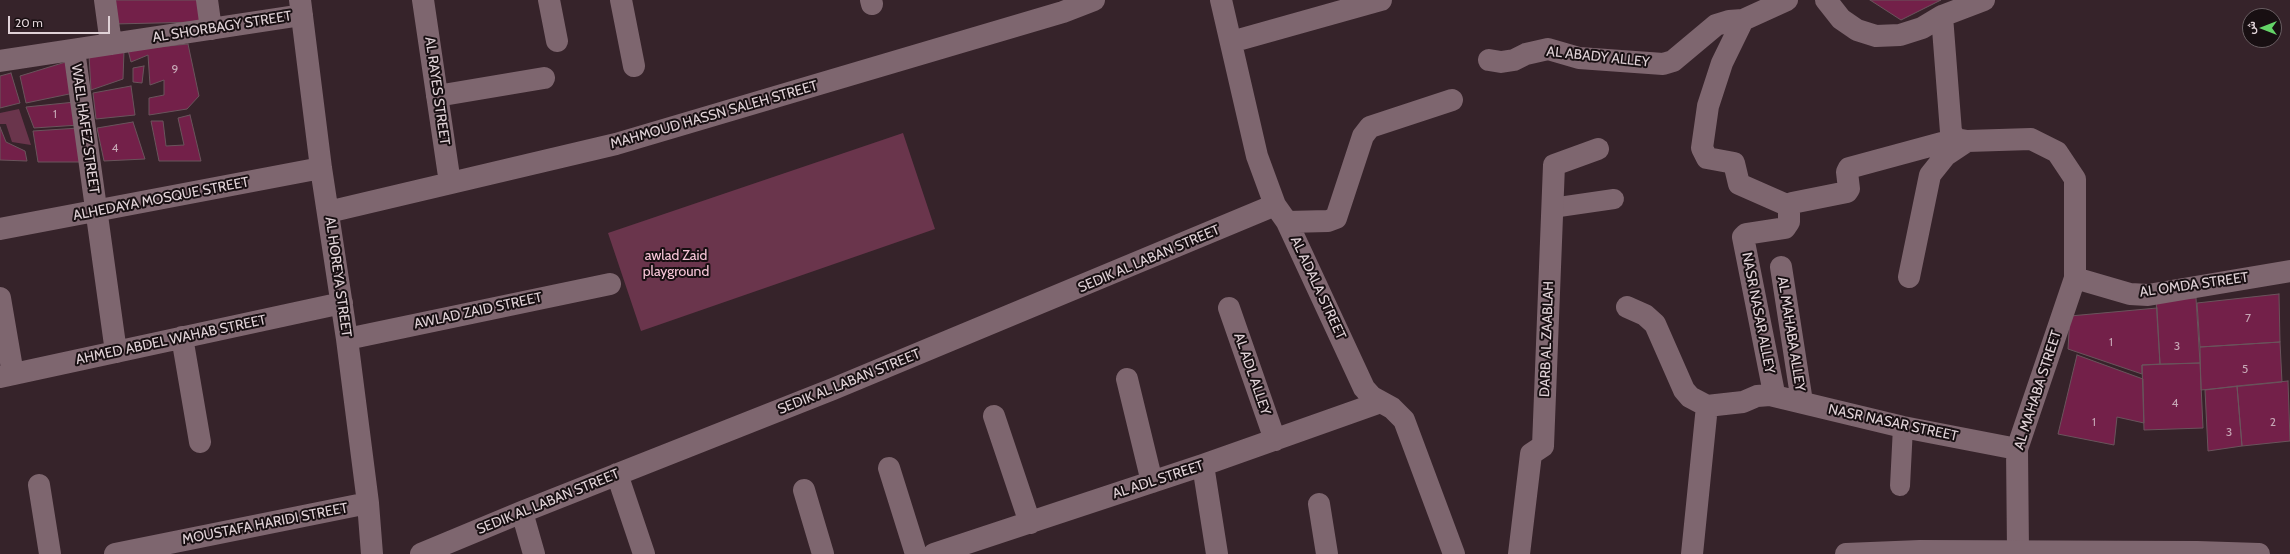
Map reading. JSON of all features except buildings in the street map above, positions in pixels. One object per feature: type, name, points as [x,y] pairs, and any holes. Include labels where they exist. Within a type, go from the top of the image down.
[{"type":"street","points":[[105,0],[111,44]]},
{"type":"street","points":[[207,0],[211,29]]},
{"type":"street","name":"AL RAYES STREET","points":[[423,0],[450,183]]},
{"type":"street","points":[[549,0],[557,41]]},
{"type":"street","points":[[621,0],[634,66]]},
{"type":"street","name":"MAHMOUD HASSN SALEH STREET","points":[[328,212],[616,144],[1063,12],[1094,0]]},
{"type":"street","name":"AL ADALA STREET","points":[[1221,0],[1257,156],[1281,214],[1364,388],[1372,397],[1392,408],[1404,420],[1454,554]]},
{"type":"street","points":[[1231,42],[1380,0]]},
{"type":"street","name":"AL ABADY ALLEY","points":[[1489,60],[1501,62],[1514,60],[1526,54],[1548,49],[1579,58],[1663,64],[1673,61],[1716,25],[1729,20],[1742,20],[1788,0]]},
{"type":"street","points":[[1826,0],[1841,19],[1857,30],[1876,36],[1900,35],[1915,30],[1942,16],[1984,0]]},
{"type":"street","name":"AL SHORBAGY STREET","points":[[0,61],[211,29],[301,7]]},
{"type":"street","name":"AL HOREYA STREET","points":[[301,7],[321,168],[347,339],[368,503],[372,554]]},
{"type":"street","points":[[1942,16],[1949,125],[1951,132],[1962,140]]},
{"type":"street","points":[[1742,20],[1722,63],[1708,106],[1702,148],[1706,158],[1734,163],[1739,184],[1789,206],[1792,203],[1847,192],[1849,190],[1847,172],[1850,168],[1962,140],[2031,139],[2057,152],[2075,179],[2075,278]]},
{"type":"street","name":"WAEL HAFEZ STREET","points":[[74,50],[116,352]]},
{"type":"street","points":[[437,96],[544,78]]},
{"type":"street","points":[[1281,214],[1328,221],[1336,218],[1363,136],[1370,127],[1452,100]]},
{"type":"street","points":[[1909,277],[1930,175],[1946,155],[1962,140]]},
{"type":"street","name":"DARB AL ZAABLAH","points":[[1519,554],[1532,454],[1543,446],[1554,163],[1598,149]]},
{"type":"street","name":"ALHEDAYA MOSQUE STREET","points":[[0,229],[321,168]]},
{"type":"street","name":"NASR NASAR ALLEY","points":[[1706,406],[1742,402],[1757,396],[1770,395],[1773,388],[1742,238],[1746,234],[1785,228],[1789,222],[1789,206]]},
{"type":"street","name":"SEDIK AL LABAN STREET","points":[[421,554],[617,474],[1281,214]]},
{"type":"street","name":"AL MAHABA ALLEY","points":[[1781,267],[1802,402]]},
{"type":"street","name":"AL OMDA STREET","points":[[2075,278],[2130,294],[2148,295],[2290,271]]},
{"type":"street","name":"AL MAHABA STREET","points":[[2018,552],[2017,449],[2075,278]]},
{"type":"street","name":"AWLAD ZAID STREET","points":[[347,339],[610,284]]},
{"type":"street","points":[[0,298],[6,376]]},
{"type":"street","name":"AHMED ABDEL WAHAB STREET","points":[[6,376],[342,303]]},
{"type":"street","points":[[1627,307],[1645,315],[1655,324],[1684,390],[1690,397],[1706,406],[1692,554]]},
{"type":"street","name":"AL ADL ALLEY","points":[[1229,308],[1275,440]]},
{"type":"street","points":[[182,337],[200,442]]},
{"type":"street","points":[[1127,379],[1152,482]]},
{"type":"street","name":"NASR NASAR STREET","points":[[1770,395],[1903,426],[2017,449]]},
{"type":"street","name":"AL ADL STREET","points":[[934,554],[1203,465],[1381,402]]},
{"type":"street","points":[[994,416],[1030,522]]},
{"type":"street","points":[[1203,465],[1217,554]]},
{"type":"street","points":[[889,468],[916,554]]},
{"type":"street","points":[[617,474],[644,554]]},
{"type":"street","points":[[39,485],[50,554]]},
{"type":"street","points":[[804,490],[823,554]]},
{"type":"street","name":"MOUSTAFA HARIDI STREET","points":[[115,554],[368,503]]},
{"type":"street","points":[[1319,504],[1327,554]]},
{"type":"street","points":[[522,512],[534,554]]},
{"type":"street","points":[[1846,554],[1920,551],[2259,554]]},
{"type":"lane","points":[[1552,208],[1614,199]]},
{"type":"lane","points":[[1900,486],[1903,426]]},
{"type":"green space","points":[[19,109],[31,145],[12,142],[6,124],[0,124],[0,113]]},
{"type":"green space","name":"awlad Zaid playground","points":[[903,133],[935,229],[641,331],[608,233]]}]
